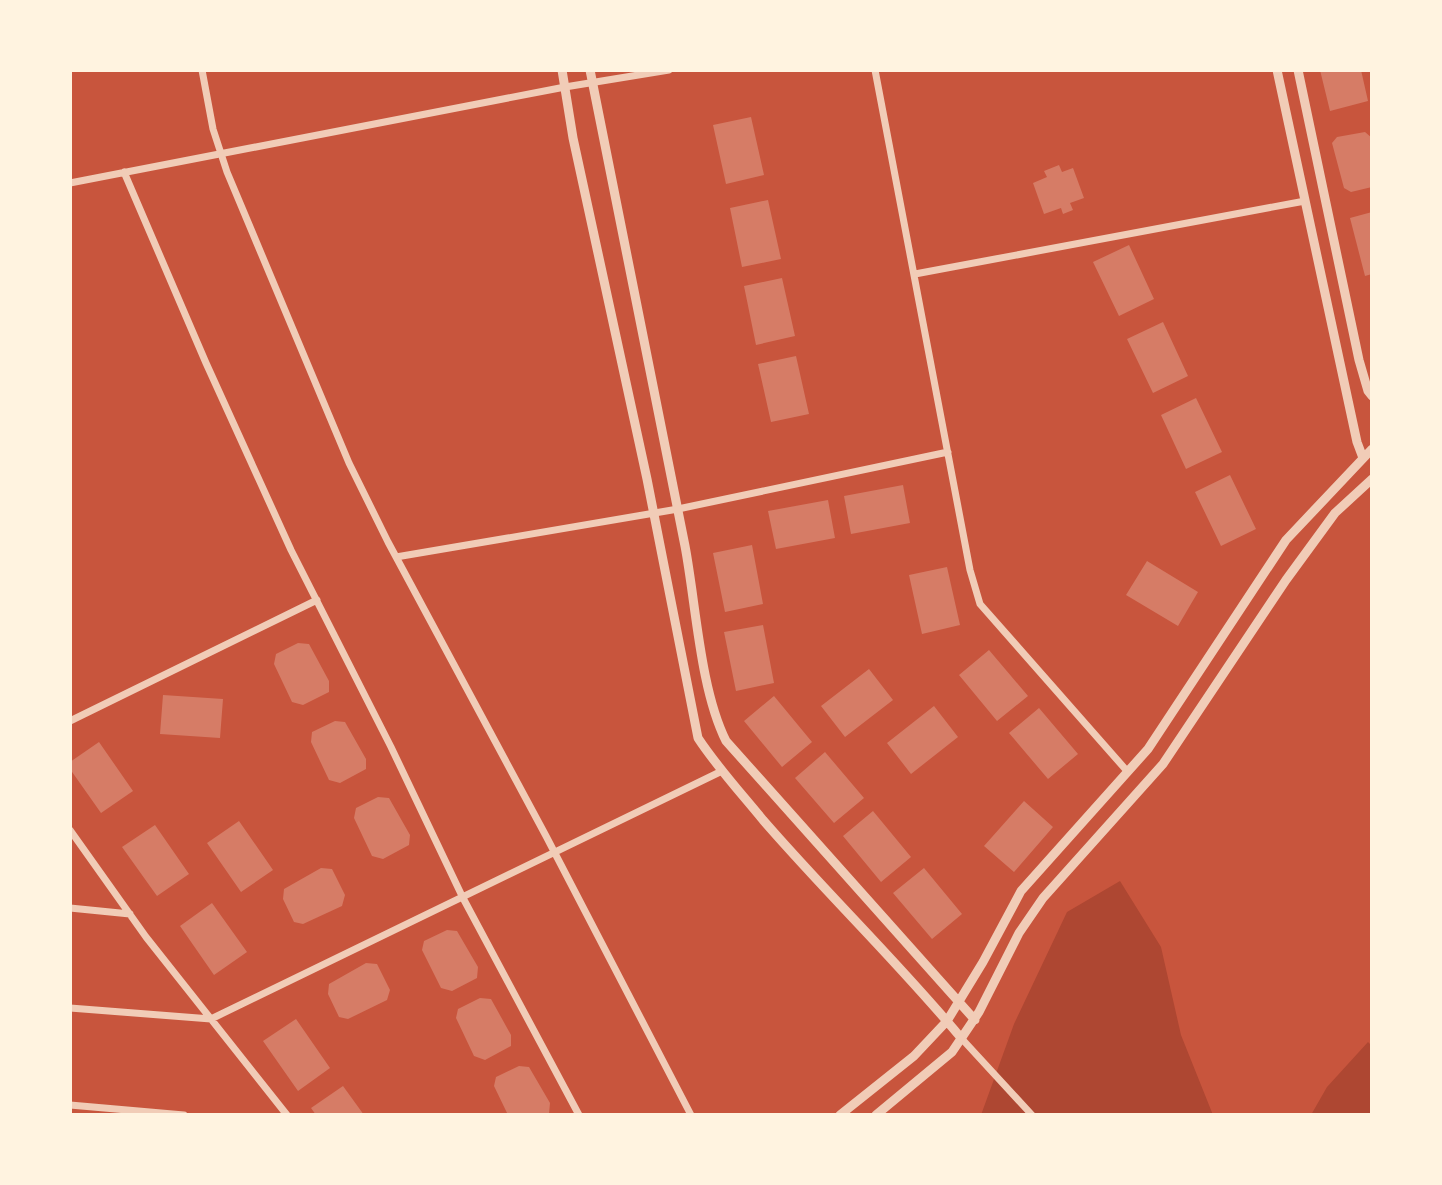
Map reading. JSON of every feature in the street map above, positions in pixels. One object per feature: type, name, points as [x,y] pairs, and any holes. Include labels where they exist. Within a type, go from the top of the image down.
[{"type":"street","points":[[202,70],[213,129],[221,153],[349,463],[691,1115]]},
{"type":"street","points":[[562,70],[698,738],[787,847],[900,966],[1032,1115]]},
{"type":"street","points":[[590,70],[640,308],[710,694],[726,741],[975,1020]]},
{"type":"street","points":[[70,183],[565,87],[669,70]]},
{"type":"street","points":[[875,70],[970,570],[980,604],[1127,771]]},
{"type":"street","points":[[1277,70],[1363,458]]},
{"type":"street","points":[[1298,70],[1359,360],[1372,396]]},
{"type":"street","points":[[124,172],[206,363],[317,600],[463,898],[579,1115]]},
{"type":"street","points":[[915,274],[1305,201]]},
{"type":"street","points":[[840,1115],[914,1056],[947,1021],[1021,891],[1148,749],[1286,540],[1372,449]]},
{"type":"street","points":[[396,557],[678,509],[948,452]]},
{"type":"street","points":[[876,1115],[941,1063],[962,1039],[975,1020],[1019,933],[1043,898],[1163,764],[1335,513],[1372,479]]},
{"type":"street","points":[[70,721],[317,600]]},
{"type":"street","points":[[70,1008],[211,1019],[722,771]]},
{"type":"street","points":[[70,830],[130,914],[287,1115]]},
{"type":"street","points":[[70,908],[130,914]]},
{"type":"street","points":[[70,1105],[184,1115]]},
{"type":"shaded area","points":[[1120,881],[1161,947],[1181,1035],[1213,1115],[981,1115],[1014,1024],[1067,912]]},
{"type":"shaded area","points":[[1368,1042],[1372,1046],[1372,1115],[1311,1115],[1327,1087]]},
{"type":"building","points":[[1320,70],[1361,70],[1368,101],[1330,111]]},
{"type":"building","points":[[751,117],[764,175],[726,184],[713,125]]},
{"type":"building","points":[[1365,132],[1372,138],[1372,187],[1351,192],[1344,188],[1332,143],[1337,137]]},
{"type":"building","points":[[1059,165],[1062,172],[1073,168],[1084,198],[1070,203],[1073,210],[1063,214],[1061,208],[1044,214],[1033,183],[1047,177],[1044,171]]},
{"type":"building","points":[[768,200],[781,259],[742,267],[730,208]]},
{"type":"building","points":[[1372,212],[1372,274],[1365,276],[1350,218]]},
{"type":"building","points":[[1129,245],[1154,299],[1119,316],[1093,262]]},
{"type":"building","points":[[782,278],[795,336],[756,345],[744,286]]},
{"type":"building","points":[[1163,322],[1188,376],[1153,393],[1127,339]]},
{"type":"building","points":[[796,356],[809,414],[771,422],[758,364]]},
{"type":"building","points":[[1196,398],[1222,452],[1186,469],[1161,415]]},
{"type":"building","points":[[1230,475],[1256,529],[1221,546],[1195,492]]},
{"type":"building","points":[[903,485],[910,523],[851,534],[844,496]]},
{"type":"building","points":[[828,500],[835,538],[776,549],[768,511]]},
{"type":"building","points":[[752,545],[763,604],[725,612],[713,553]]},
{"type":"building","points":[[1147,561],[1198,592],[1178,626],[1126,595]]},
{"type":"building","points":[[947,567],[960,625],[922,634],[909,575]]},
{"type":"building","points":[[763,625],[774,683],[736,691],[724,632]]},
{"type":"building","points":[[298,643],[309,644],[329,681],[329,692],[303,705],[292,702],[274,664],[276,654]]},
{"type":"building","points":[[989,650],[1028,696],[997,721],[959,675]]},
{"type":"building","points":[[869,669],[893,700],[845,737],[821,706]]},
{"type":"building","points":[[163,695],[223,699],[220,738],[160,734]]},
{"type":"building","points":[[774,696],[812,742],[782,767],[744,721]]},
{"type":"building","points":[[934,706],[958,737],[911,774],[887,743]]},
{"type":"building","points":[[1039,708],[1078,754],[1048,779],[1009,733]]},
{"type":"building","points":[[335,721],[345,722],[366,759],[366,769],[340,783],[329,780],[311,742],[312,732]]},
{"type":"building","points":[[99,742],[133,791],[101,813],[70,769],[70,762]]},
{"type":"building","points":[[825,752],[864,798],[834,823],[795,778]]},
{"type":"building","points":[[378,797],[389,798],[410,835],[409,845],[383,859],[372,856],[354,818],[356,808]]},
{"type":"building","points":[[1024,801],[1053,827],[1014,872],[984,846]]},
{"type":"building","points":[[873,811],[911,857],[881,882],[843,836]]},
{"type":"building","points":[[239,821],[273,870],[241,892],[207,843]]},
{"type":"building","points":[[155,825],[189,874],[157,896],[122,847]]},
{"type":"building","points":[[321,868],[332,869],[345,895],[342,906],[303,924],[294,922],[283,899],[284,889]]},
{"type":"building","points":[[924,868],[962,914],[932,939],[893,893]]},
{"type":"building","points":[[212,903],[247,952],[214,975],[180,926]]},
{"type":"building","points":[[447,930],[457,931],[478,967],[477,978],[452,991],[441,988],[422,950],[424,941]]},
{"type":"building","points":[[366,963],[377,964],[390,990],[387,1000],[348,1019],[339,1017],[328,994],[329,984]]},
{"type":"building","points":[[480,998],[491,999],[511,1035],[511,1046],[485,1060],[474,1056],[456,1018],[458,1009]]},
{"type":"building","points":[[296,1019],[330,1068],[298,1091],[263,1041]]},
{"type":"building","points":[[519,1066],[529,1067],[550,1103],[549,1114],[508,1115],[494,1086],[496,1077]]},
{"type":"building","points":[[343,1086],[364,1115],[316,1115],[311,1108]]}]
